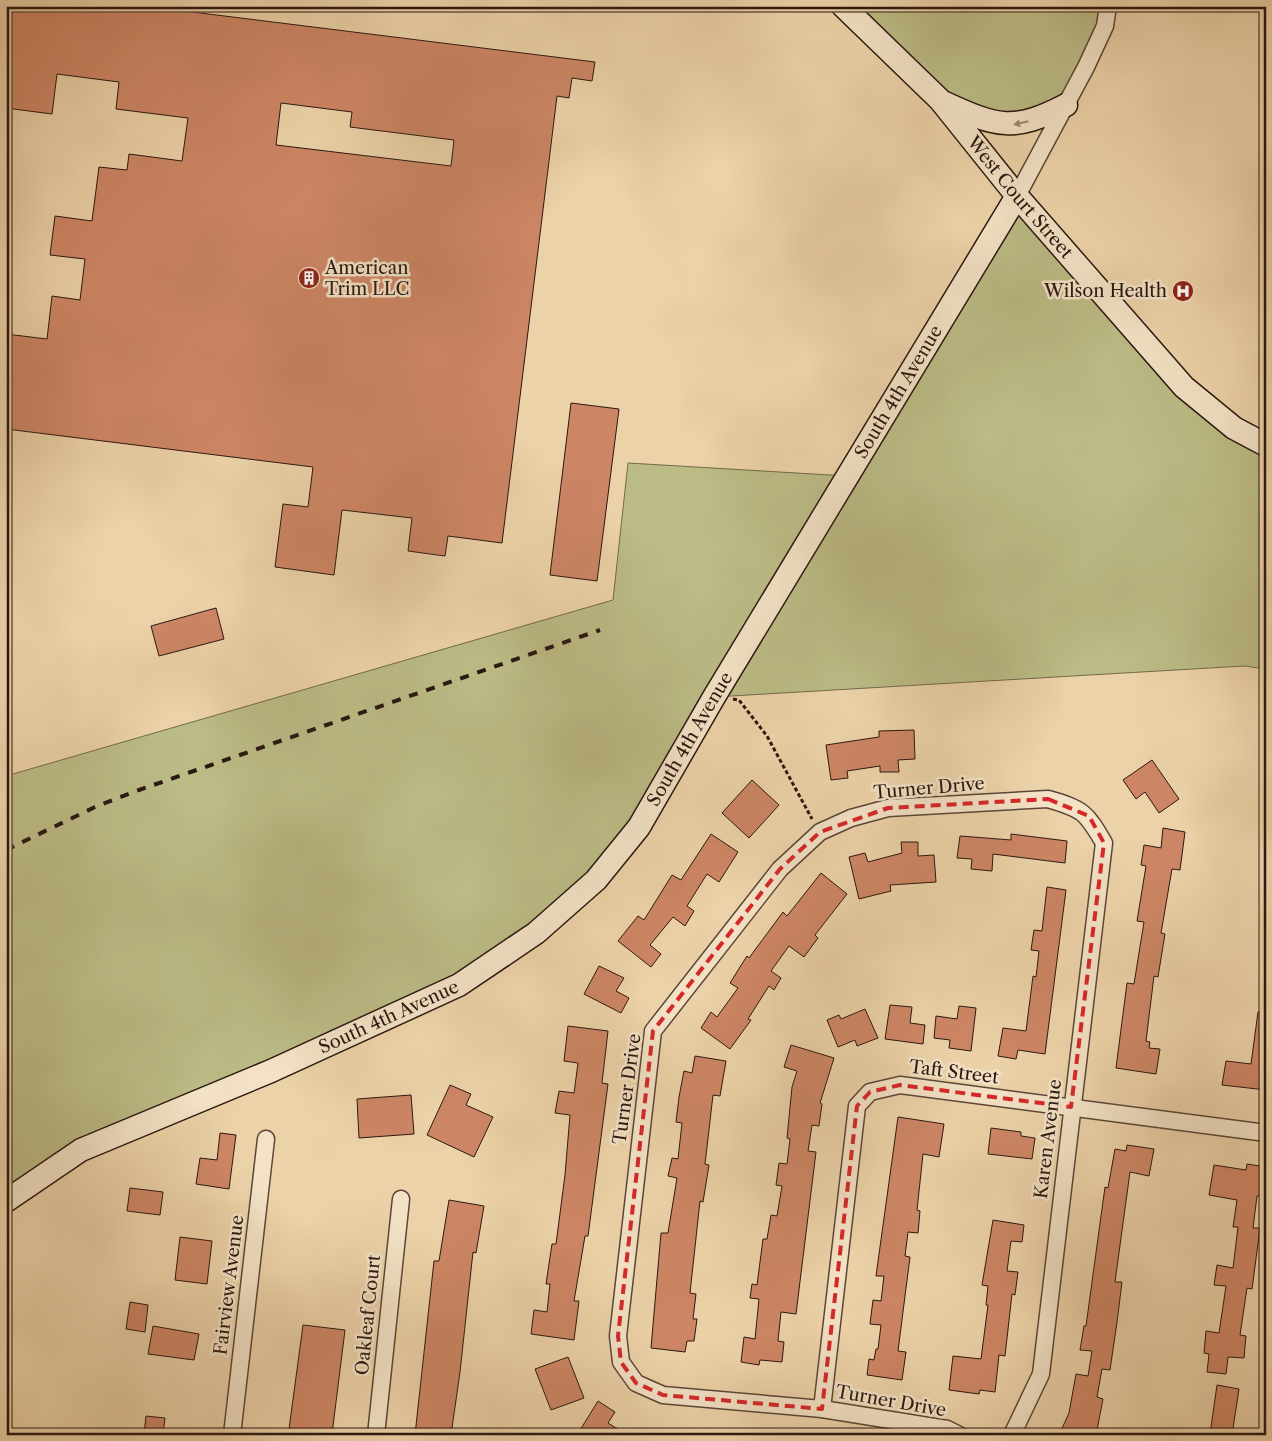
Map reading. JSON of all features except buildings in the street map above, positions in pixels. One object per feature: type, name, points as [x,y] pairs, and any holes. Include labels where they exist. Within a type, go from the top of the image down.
[{"type":"street","name":"West Court Street","points":[[842,6],[940,100],[1017,196],[1184,387],[1234,428],[1266,445]]},
{"type":"street","name":"South 4th Avenue","points":[[6,1201],[81,1150],[271,1071],[459,985],[536,933],[596,880],[639,827],[769,604],[1017,196],[1105,26],[1108,6]]},
{"type":"street","points":[[940,100],[982,120],[1012,125],[1039,118],[1066,104]]},
{"type":"street","name":"Turner Drive","points":[[959,1435],[947,1429],[822,1409],[663,1395],[636,1383],[621,1362],[618,1336],[653,1031],[780,869],[820,832],[851,818],[888,808],[1048,799],[1072,806],[1089,816],[1104,843]]},
{"type":"street","name":"Karen Avenue","points":[[1012,1435],[1042,1374],[1071,1107],[1104,843]]},
{"type":"street","name":"Taft Street","points":[[822,1409],[857,1106],[870,1092],[900,1085],[1266,1133]]},
{"type":"street","name":"Fairview Avenue","points":[[232,1435],[266,1139]]},
{"type":"street","name":"Oakleaf Court","points":[[376,1435],[401,1200]]},
{"type":"path","points":[[714,697],[739,700],[766,736],[820,832]]},
{"type":"highlighted area","points":[[1048,799],[1089,816],[1104,843],[1071,1107],[900,1085],[870,1092],[857,1106],[822,1409],[663,1395],[636,1383],[621,1362],[618,1336],[653,1031],[780,869],[820,832],[888,808]]},
{"type":"green space","points":[[843,6],[1108,6],[1066,105],[982,120]]},
{"type":"green space","points":[[1017,196],[1184,387],[1266,445],[1266,669],[1244,666],[714,697],[596,880],[459,985],[81,1150],[6,1201],[6,776],[613,600],[628,463],[847,476]]},
{"type":"railway","points":[[6,850],[95,807],[139,790],[600,630]]},
{"type":"place","name":"American Trim LLC","points":[[309,278]]},
{"type":"place","name":"Wilson Health","points":[[1183,291]]}]
